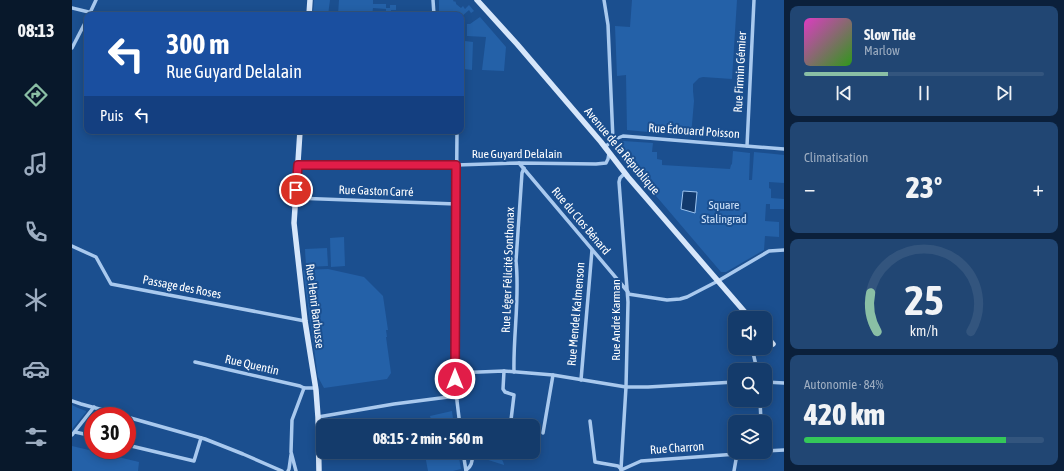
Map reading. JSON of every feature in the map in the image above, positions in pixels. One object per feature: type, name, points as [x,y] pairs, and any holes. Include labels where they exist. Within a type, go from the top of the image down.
[{"type":"main road","points":[[309,12],[310,0]]},
{"type":"main road","name":"Avenue de la République","points":[[477,0],[517,44],[625,173],[744,311]]},
{"type":"main road","name":"Rue Henri Barbusse","points":[[300,134],[294,223],[318,417],[319,471]]},
{"type":"street","points":[[90,12],[96,0]]},
{"type":"street","points":[[433,0],[434,12]]},
{"type":"street","points":[[604,0],[608,25],[613,140],[607,150]]},
{"type":"street","name":"Rue Firmin Gémier","points":[[747,146],[754,0]]},
{"type":"street","points":[[72,8],[84,12]]},
{"type":"street","points":[[72,48],[84,25]]},
{"type":"street","points":[[457,134],[455,373],[459,419]]},
{"type":"street","name":"Rue Édouard Poisson","points":[[613,140],[623,136],[784,149]]},
{"type":"street","name":"Rue Guyard Delalain","points":[[298,165],[456,165],[519,163],[596,164],[606,163],[608,159],[607,150]]},
{"type":"street","name":"Rue du Clos Bénard","points":[[519,163],[628,293]]},
{"type":"street","name":"Rue Léger Félicité Sonthonax","points":[[514,372],[517,303],[516,261],[522,173],[524,168]]},
{"type":"street","name":"Rue André Karman","points":[[621,470],[626,387],[628,293],[619,182],[620,178],[625,173]]},
{"type":"street","name":"Rue Gaston Carré","points":[[296,198],[456,204]]},
{"type":"street","name":"Passage des Roses","points":[[72,246],[96,257],[110,284],[305,321]]},
{"type":"street","name":"Rue Mendel Kalmenson","points":[[581,380],[592,250]]},
{"type":"street","points":[[628,293],[667,300],[680,299],[718,281],[769,251],[784,250]]},
{"type":"street","name":"Rue Quentin","points":[[195,362],[304,388]]},
{"type":"street","points":[[504,372],[503,389],[505,392],[514,395],[511,419]]},
{"type":"street","points":[[455,373],[514,372],[553,375],[626,387],[655,387],[728,382]]},
{"type":"street","points":[[543,433],[553,375]]},
{"type":"street","points":[[772,382],[784,383]]},
{"type":"street","points":[[288,471],[291,452],[292,420],[304,388],[315,388]]},
{"type":"street","points":[[318,417],[394,404],[456,396]]},
{"type":"street","points":[[72,401],[94,407]]},
{"type":"street","points":[[73,433],[84,419]]},
{"type":"street","points":[[136,419],[201,438],[282,471]]},
{"type":"street","points":[[590,421],[595,462],[618,466],[621,470]]},
{"type":"street","points":[[73,433],[84,435]]},
{"type":"street","points":[[136,446],[194,461],[201,438]]},
{"type":"street","points":[[772,451],[784,450]]},
{"type":"street","points":[[291,452],[296,471]]},
{"type":"street","name":"Rue Charron","points":[[621,470],[641,461],[728,455]]},
{"type":"street","points":[[464,459],[466,471]]},
{"type":"street","points":[[466,471],[470,468],[472,459]]},
{"type":"street","points":[[734,471],[736,459]]},
{"type":"green space","points":[[314,0],[330,0],[328,12],[313,12]]},
{"type":"green space","points":[[339,0],[373,0],[373,4],[386,4],[386,8],[390,8],[390,5],[396,5],[396,10],[391,10],[391,12],[386,12],[386,9],[373,8],[372,12],[338,12]]},
{"type":"green space","points":[[439,0],[453,0],[461,8],[463,6],[465,9],[469,5],[474,11],[471,13],[469,10],[464,14],[464,12],[439,12]]},
{"type":"green space","points":[[632,0],[737,0],[732,79],[703,77],[699,78],[693,84],[694,101],[691,136],[627,130],[626,75],[617,76],[615,26],[630,27]]},
{"type":"green space","points":[[480,17],[506,47],[504,71],[482,70],[486,37],[467,36],[467,24],[470,24]]},
{"type":"green space","points":[[464,40],[473,42],[472,70],[464,69]]},
{"type":"green space","name":"Square Stalingrad","points":[[623,141],[653,143],[652,152],[657,152],[657,159],[662,160],[662,165],[730,169],[733,151],[750,153],[749,180],[752,180],[754,152],[784,155],[784,183],[769,182],[769,188],[771,189],[771,198],[784,199],[784,209],[770,209],[770,204],[766,204],[765,221],[779,222],[779,237],[765,236],[764,250],[726,272],[721,272],[621,155],[621,143]]},
{"type":"green space","points":[[344,237],[345,266],[331,267],[330,238]]},
{"type":"green space","points":[[327,248],[328,266],[306,267],[305,249]]},
{"type":"green space","points":[[328,269],[364,277],[383,296],[388,330],[386,330],[386,337],[391,373],[387,379],[324,388],[318,377],[303,270]]},
{"type":"green space","points":[[72,405],[84,410],[84,414],[72,429]]},
{"type":"green space","points":[[452,411],[453,419],[431,419],[430,416]]},
{"type":"green space","points":[[72,446],[84,449],[84,459],[126,459],[139,462],[138,471],[72,471]]},
{"type":"green space","points":[[426,459],[459,459],[461,469],[453,471],[428,471]]},
{"type":"green space","points":[[485,459],[502,459],[504,465]]},
{"type":"shaded area","points":[[683,191],[697,192],[695,213],[681,209]]},
{"type":"route","points":[[296,190],[298,165],[456,165],[455,379]]}]
